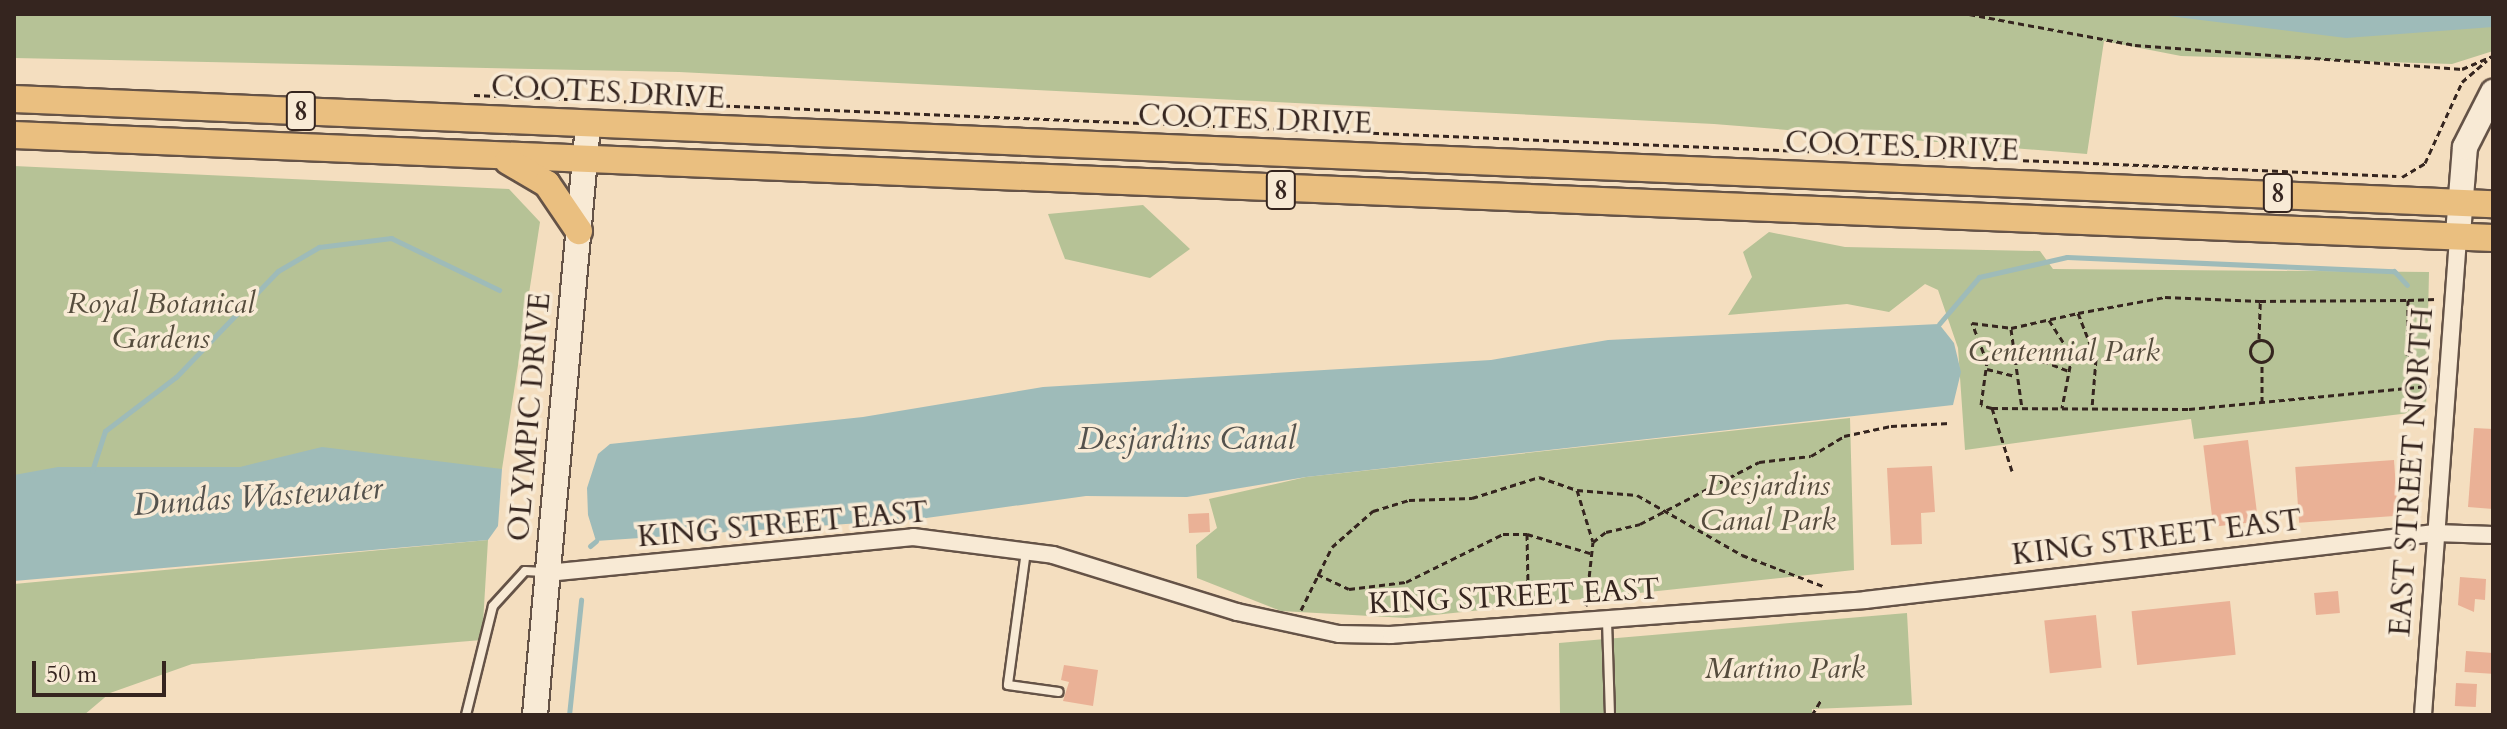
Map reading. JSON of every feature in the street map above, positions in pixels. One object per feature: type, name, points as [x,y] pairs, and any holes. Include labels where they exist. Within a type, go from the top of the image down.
[{"type":"main road","points":[[2458,234],[2465,147],[2493,92]]},
{"type":"main road","name":"COOTES DRIVE","points":[[14,99],[2462,200],[2493,204]]},
{"type":"main road","name":"OLYMPIC DRIVE","points":[[535,715],[588,125]]},
{"type":"main road","name":"8","points":[[14,135],[586,163],[2458,234],[2493,238]]},
{"type":"main road","points":[[501,157],[547,184],[579,231]]},
{"type":"street","name":"EAST STREET NORTH","points":[[2423,715],[2458,234]]},
{"type":"street","name":"KING STREET EAST","points":[[547,573],[913,537],[1026,551],[1295,624],[1391,635],[1824,603],[2435,533],[2493,535]]},
{"type":"lane","points":[[1026,551],[1008,685],[1059,692]]},
{"type":"lane","points":[[466,715],[493,606],[525,571],[547,573]]},
{"type":"lane","points":[[1607,620],[1610,715]]},
{"type":"path","points":[[1969,14],[2135,45],[2462,69],[2493,55]]},
{"type":"path","points":[[2402,177],[2425,163],[2462,82],[2493,55]]},
{"type":"path","points":[[468,95],[2417,177]]},
{"type":"path","points":[[2446,384],[2262,402],[1992,408],[1981,405],[1987,369],[1972,323],[2011,328],[2165,297],[2260,301],[2450,299]]},
{"type":"path","points":[[2407,388],[2408,300]]},
{"type":"path","points":[[2260,301],[2259,339],[2250,355],[2262,362]]},
{"type":"path","points":[[2078,313],[2096,359],[2092,408]]},
{"type":"path","points":[[2048,319],[2070,352],[2062,408]]},
{"type":"path","points":[[2011,328],[2015,376],[2022,408]]},
{"type":"path","points":[[2259,339],[2272,349],[2262,362],[2262,402]]},
{"type":"path","points":[[2015,350],[2069,371]]},
{"type":"path","points":[[2041,362],[2049,353],[2070,352],[2096,359]]},
{"type":"path","points":[[1987,369],[2015,376]]},
{"type":"path","points":[[1992,408],[2012,471]]},
{"type":"path","points":[[1593,542],[1664,509],[1730,472],[1811,456],[1844,436],[1950,423]]},
{"type":"path","points":[[1295,624],[1332,547],[1373,511],[1409,500],[1472,498],[1539,477],[1577,490],[1615,490],[1664,509],[1742,555],[1822,581],[1824,603]]},
{"type":"path","points":[[1577,490],[1593,542],[1587,621]]},
{"type":"path","points":[[1317,574],[1349,589],[1406,582],[1503,534],[1527,534],[1591,553]]},
{"type":"path","points":[[1527,534],[1528,588]]},
{"type":"path","points":[[1812,715],[1821,700]]},
{"type":"green space","points":[[14,14],[2493,14],[2493,51],[2452,64],[2181,56],[2104,41],[2087,154],[1714,124],[679,72],[14,58]]},
{"type":"green space","name":"Royal Botanical Gardens","points":[[14,166],[509,189],[540,222],[502,469],[14,505]]},
{"type":"green space","points":[[1143,205],[1190,249],[1150,278],[1065,259],[1048,214]]},
{"type":"green space","name":"Centennial Park","points":[[1769,232],[1845,247],[2040,251],[2053,269],[2429,272],[2426,411],[2194,439],[2191,419],[1965,450],[1958,348],[1938,290],[1925,284],[1889,312],[1847,304],[1728,315],[1752,277],[1743,252]]},
{"type":"green space","name":"Desjardins Canal Park","points":[[1850,418],[1854,570],[1406,618],[1281,611],[1197,578],[1196,545],[1217,528],[1209,499],[1306,477]]},
{"type":"green space","points":[[488,540],[482,640],[192,664],[110,693],[84,715],[14,715],[14,584]]},
{"type":"green space","name":"Martino Park","points":[[1907,613],[1912,705],[1812,709],[1812,715],[1560,715],[1559,643]]},
{"type":"water","points":[[2152,14],[2493,14],[2493,27],[2346,38]]},
{"type":"water","name":"Desjardins Canal","points":[[1939,324],[1954,343],[1961,372],[1953,405],[1306,477],[1187,497],[1086,496],[919,519],[596,541],[588,515],[587,488],[598,454],[610,444],[863,417],[1043,387],[1491,360],[1608,340]]},
{"type":"water","name":"Dundas Wastewater","points":[[322,447],[502,469],[498,526],[488,540],[14,581],[14,475],[58,467],[240,467]]},
{"type":"building","points":[[2474,428],[2493,429],[2493,509],[2468,507]]},
{"type":"building","points":[[2248,440],[2258,521],[2213,527],[2203,445]]},
{"type":"building","points":[[2394,460],[2398,516],[2299,523],[2295,467]]},
{"type":"building","points":[[1932,466],[1935,512],[1921,513],[1922,544],[1891,545],[1887,468]]},
{"type":"building","points":[[1209,513],[1210,532],[1189,533],[1188,514]]},
{"type":"building","points":[[2460,577],[2486,579],[2485,600],[2475,599],[2474,612],[2458,605]]},
{"type":"building","points":[[2338,591],[2340,613],[2316,615],[2314,593]]},
{"type":"building","points":[[2230,601],[2236,655],[2137,665],[2132,611]]},
{"type":"building","points":[[2096,615],[2102,668],[2050,673],[2044,620]]},
{"type":"building","points":[[2466,651],[2493,653],[2491,674],[2465,672]]},
{"type":"building","points":[[1064,665],[1098,670],[1093,706],[1063,701],[1069,682],[1061,680]]},
{"type":"building","points":[[2456,683],[2477,684],[2476,707],[2455,706]]},
{"type":"waterway","points":[[92,471],[105,431],[176,377],[278,271],[319,247],[391,238],[499,290]]},
{"type":"waterway","points":[[1939,324],[1979,277],[2067,257],[2394,271],[2407,285]]},
{"type":"waterway","points":[[590,546],[596,541]]},
{"type":"waterway","points":[[569,715],[581,600]]}]
